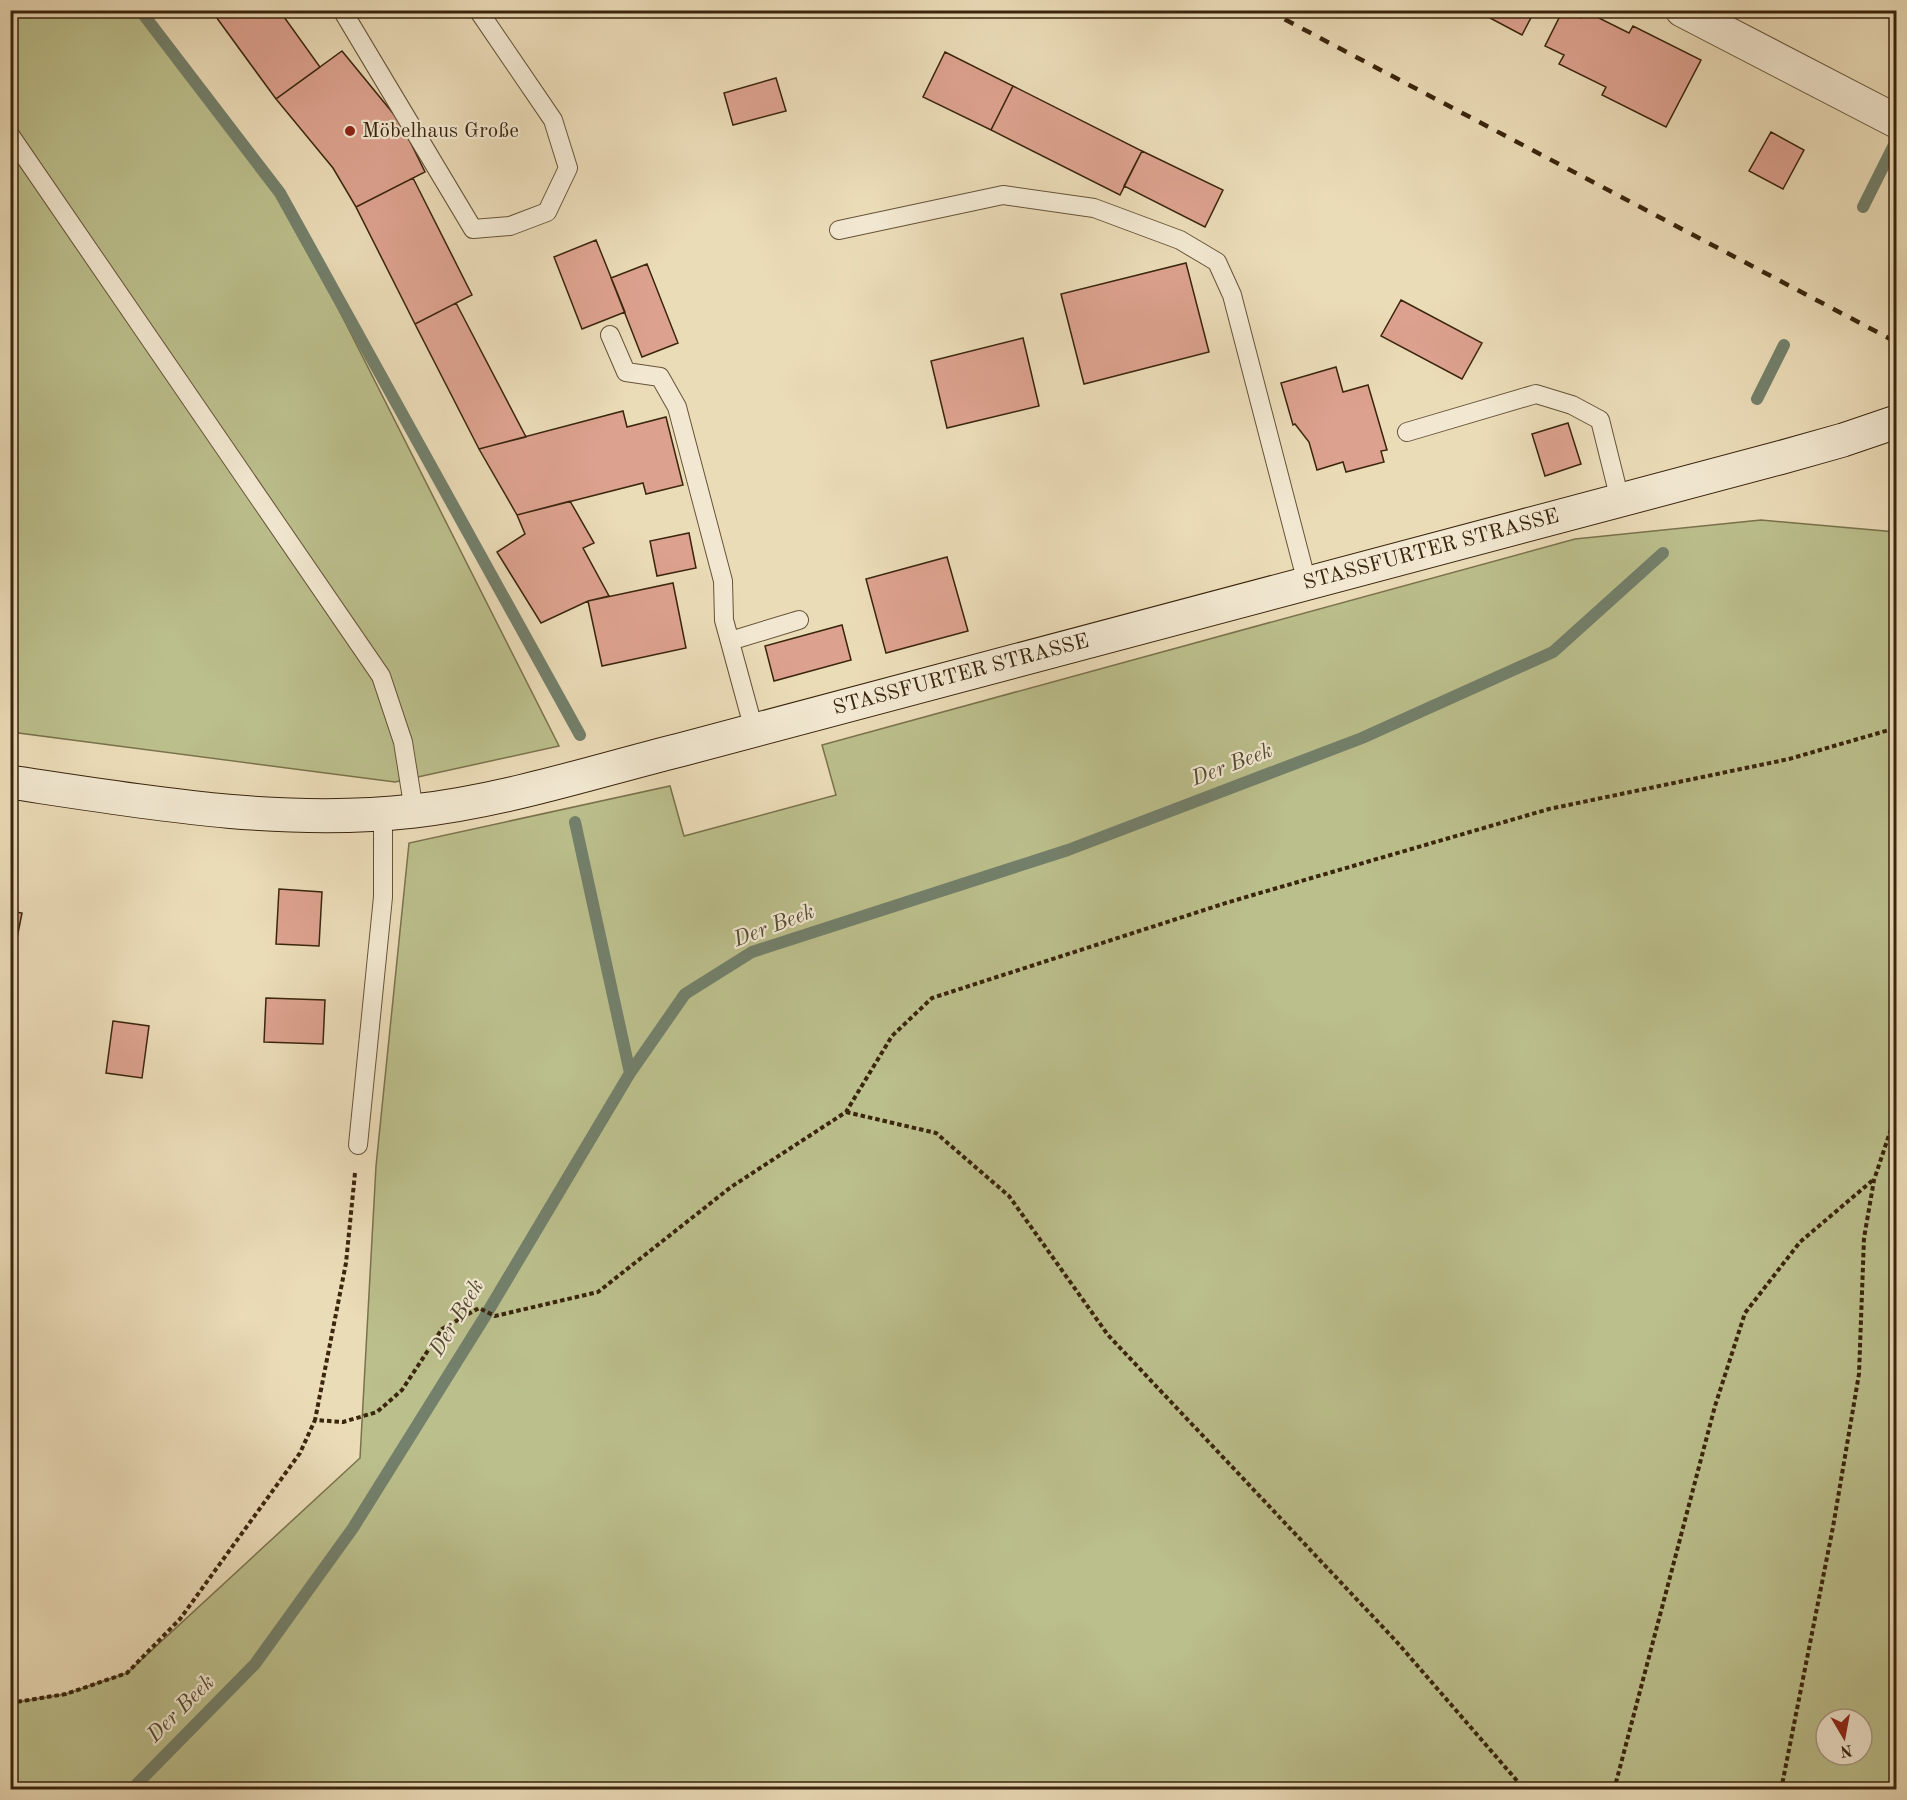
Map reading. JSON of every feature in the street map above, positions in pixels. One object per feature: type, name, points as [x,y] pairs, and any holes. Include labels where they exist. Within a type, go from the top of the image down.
[{"type":"main road","points":[[1682,10],[1885,115]]},
{"type":"main road","name":"STASSFURTER STRASSE","points":[[10,783],[136,801],[264,814],[325,815],[398,812],[474,802],[527,790],[1620,500],[1843,440],[1896,422]]},
{"type":"lane","points":[[342,10],[473,229],[510,226],[547,212],[568,168],[553,120],[478,10]]},
{"type":"lane","points":[[10,135],[381,676],[403,742],[398,812],[384,897],[358,1145]]},
{"type":"lane","points":[[838,230],[1003,195],[1094,208],[1180,240],[1217,262],[1232,295],[1307,583]]},
{"type":"lane","points":[[610,335],[626,372],[660,376],[677,407],[723,581],[724,620],[754,730]]},
{"type":"lane","points":[[1407,432],[1536,394],[1572,405],[1600,420],[1620,500]]},
{"type":"lane","points":[[730,640],[799,620]]},
{"type":"path","points":[[315,1420],[343,1422],[377,1412],[402,1390],[442,1329],[479,1308],[495,1316],[598,1292],[731,1187],[846,1112],[892,1036],[932,998],[1229,902],[1549,810],[1789,759],[1896,728]]},
{"type":"path","points":[[846,1112],[936,1133],[1009,1196],[1108,1335],[1396,1641],[1525,1790]]},
{"type":"path","points":[[1781,1790],[1833,1527],[1859,1374],[1864,1238],[1874,1180],[1896,1114]]},
{"type":"path","points":[[10,1703],[66,1694],[127,1673],[180,1619],[300,1453],[315,1420],[346,1263],[358,1145]]},
{"type":"path","points":[[1614,1790],[1715,1406],[1745,1313],[1800,1242],[1874,1180]]},
{"type":"green space","points":[[11,11],[140,11],[280,193],[559,746],[395,782],[11,732]]},
{"type":"green space","points":[[1761,520],[1896,532],[1896,1789],[11,1789],[11,1703],[66,1694],[127,1673],[360,1458],[376,1166],[409,843],[670,786],[684,836],[836,795],[822,745],[1575,539]]},
{"type":"building","points":[[211,10],[279,10],[320,67],[276,99]]},
{"type":"building","points":[[1475,10],[1535,10],[1522,35]]},
{"type":"building","points":[[1563,10],[1581,18],[1585,11],[1629,33],[1633,26],[1701,60],[1666,127],[1602,95],[1606,87],[1559,64],[1564,55],[1545,46]]},
{"type":"building","points":[[342,51],[401,123],[425,172],[356,207],[333,168],[276,99]]},
{"type":"building","points":[[945,52],[1013,86],[991,130],[923,97]]},
{"type":"building","points":[[776,78],[786,111],[733,125],[724,93]]},
{"type":"building","points":[[1013,86],[1142,151],[1120,195],[991,130]]},
{"type":"building","points":[[1771,132],[1804,150],[1783,189],[1749,171]]},
{"type":"building","points":[[1142,151],[1223,190],[1205,227],[1124,186]]},
{"type":"building","points":[[413,178],[472,295],[415,324],[356,207]]},
{"type":"building","points":[[596,240],[625,312],[582,329],[554,257]]},
{"type":"building","points":[[1186,263],[1209,352],[1084,384],[1061,294]]},
{"type":"building","points":[[647,264],[678,343],[642,357],[611,278]]},
{"type":"building","points":[[1401,300],[1482,343],[1462,379],[1381,336]]},
{"type":"building","points":[[456,303],[526,437],[479,449],[415,324]]},
{"type":"building","points":[[1023,338],[1039,406],[947,428],[931,361]]},
{"type":"building","points":[[1336,367],[1343,392],[1368,385],[1387,450],[1381,451],[1384,462],[1346,472],[1343,462],[1317,470],[1309,442],[1295,424],[1293,425],[1281,383]]},
{"type":"building","points":[[623,411],[627,427],[666,417],[683,485],[646,494],[643,483],[517,515],[479,449]]},
{"type":"building","points":[[1568,423],[1581,464],[1545,476],[1532,434]]},
{"type":"building","points":[[570,501],[594,543],[583,548],[609,596],[588,601],[541,623],[497,552],[525,534],[517,515]]},
{"type":"building","points":[[689,533],[696,568],[657,576],[650,541]]},
{"type":"building","points":[[947,557],[968,631],[886,653],[866,579]]},
{"type":"building","points":[[673,583],[686,648],[602,666],[588,601]]},
{"type":"building","points":[[842,625],[851,660],[774,681],[765,646]]},
{"type":"building","points":[[279,889],[322,892],[319,946],[276,944]]},
{"type":"building","points":[[10,911],[22,913],[16,943],[10,941]]},
{"type":"building","points":[[266,998],[325,1000],[323,1044],[264,1042]]},
{"type":"building","points":[[113,1021],[149,1026],[142,1078],[106,1073]]},
{"type":"waterway","points":[[140,10],[280,193],[580,735]]},
{"type":"waterway","name":"Der Beek","points":[[1863,207],[1896,141]]},
{"type":"waterway","name":"Der Beek","points":[[1757,399],[1784,345]]},
{"type":"waterway","name":"Der Beek","points":[[131,1790],[255,1664],[353,1528],[484,1318],[630,1073],[685,994],[752,952],[1068,850],[1362,738],[1553,652],[1663,553]]},
{"type":"waterway","points":[[575,822],[630,1073]]},
{"type":"railway","points":[[1267,10],[1896,342]]},
{"type":"place","name":"Möbelhaus Große","points":[[350,131]]}]
